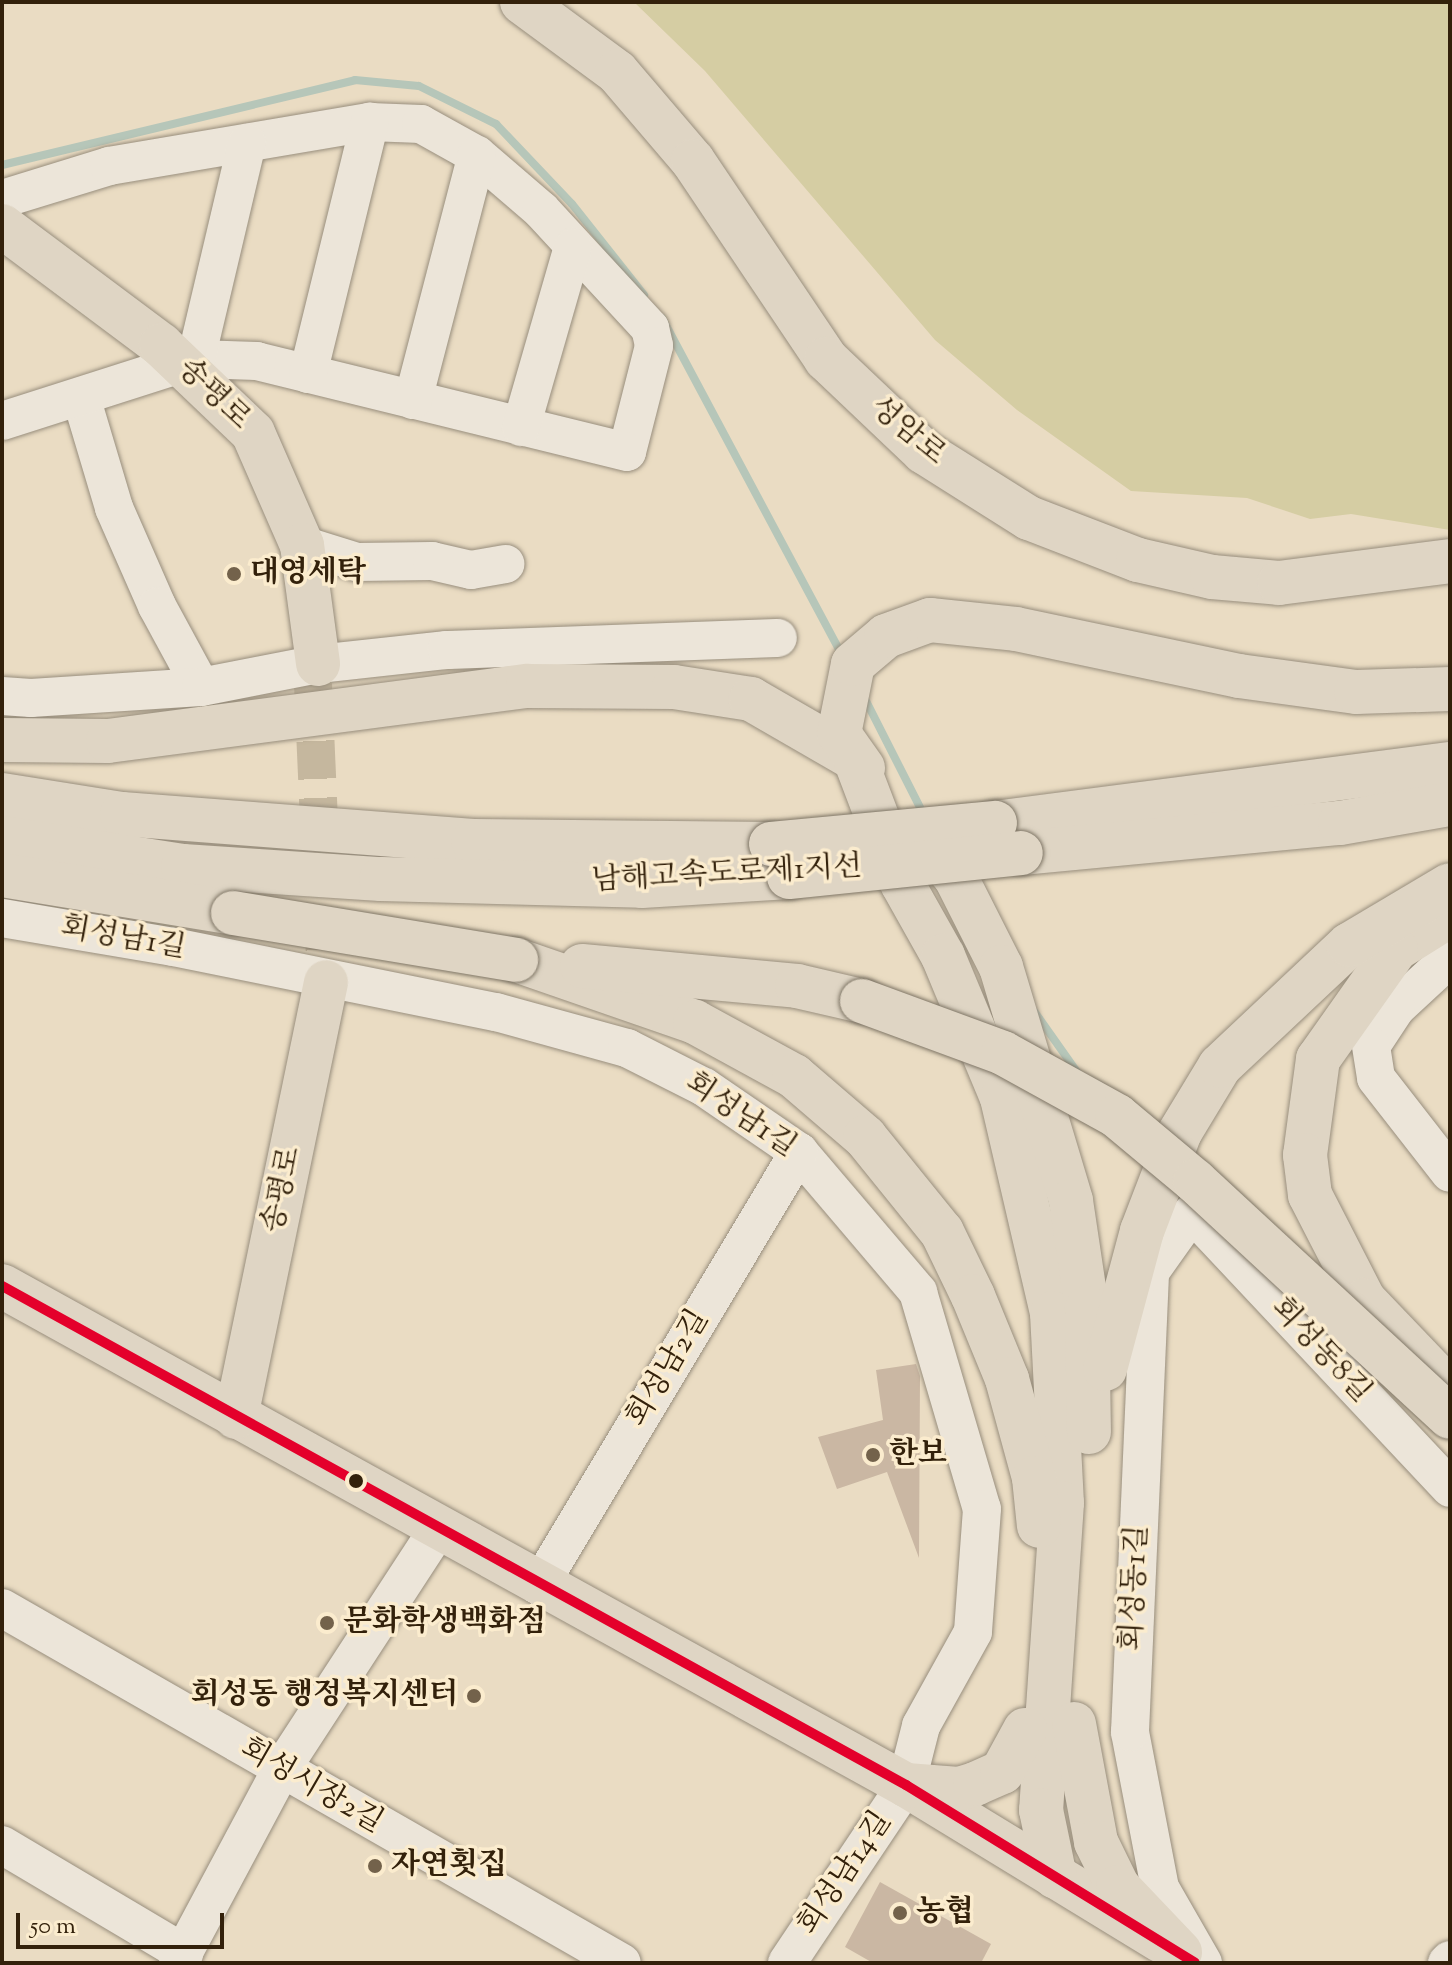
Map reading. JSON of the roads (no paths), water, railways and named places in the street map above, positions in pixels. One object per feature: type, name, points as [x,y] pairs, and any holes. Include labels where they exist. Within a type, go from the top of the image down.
[{"type":"main road","name":"성암로","points":[[522,2],[617,72],[684,150],[826,359],[924,452],[1029,518],[1138,560],[1212,577],[1279,583],[1450,561]]},
{"type":"main road","name":"송평로","points":[[2,226],[189,362],[253,433],[302,545],[315,674]]},
{"type":"main road","points":[[1055,1877],[1074,1724],[1090,1545],[1087,1308],[1071,1201],[1001,967],[956,878],[855,759],[839,734],[853,664],[886,636],[930,620],[1016,629],[1148,661],[1356,692],[1450,689]]},
{"type":"main road","points":[[2,740],[108,741],[528,686],[674,687],[751,699],[855,759],[902,883],[943,956],[1002,1098],[1052,1313],[1062,1503],[1041,1810]]},
{"type":"main road","name":"남해고속도로제1지선","points":[[1008,838],[1450,764]]},
{"type":"main road","name":"남해고속도로제1지선","points":[[2,795],[122,814],[473,841],[780,860]]},
{"type":"main road","name":"남해고속도로제1지선","points":[[2,838],[183,866],[381,879],[642,886],[780,860],[1008,838],[1340,823],[1450,804]]},
{"type":"main road","points":[[2,875],[516,960],[797,986],[862,1001],[1003,1053],[1117,1116],[1195,1181],[1450,1417]]},
{"type":"main road","points":[[1089,1474],[1105,1368],[1162,1215],[1180,1132],[1220,1066],[1349,945],[1450,885]]},
{"type":"main road","points":[[1450,914],[1396,949],[1318,1059],[1305,1137],[1310,1195],[1335,1252],[1364,1300],[1450,1390]]},
{"type":"main road","points":[[516,960],[695,1022],[794,1076],[865,1137],[942,1232],[1007,1379],[1034,1478],[1043,1560],[1025,1730],[1055,1877]]},
{"type":"main road","name":"송평로","points":[[236,1417],[326,972]]},
{"type":"main road","points":[[2,1286],[539,1586],[906,1785],[1193,1959]]},
{"type":"main road","points":[[1074,1724],[1096,1842],[1118,1887],[1193,1959]]},
{"type":"main road","points":[[906,1785],[959,1789],[1002,1772],[1025,1730]]},
{"type":"street","points":[[308,374],[370,122]]},
{"type":"street","points":[[2,199],[109,166],[370,122],[421,124],[477,155],[541,210],[650,328],[654,346],[627,452],[248,360],[189,362],[2,421]]},
{"type":"street","points":[[189,362],[247,143]]},
{"type":"street","points":[[413,400],[477,155]]},
{"type":"street","points":[[521,427],[573,247]]},
{"type":"street","points":[[81,397],[114,508],[157,606],[201,687]]},
{"type":"street","points":[[302,545],[357,562],[432,561],[482,570],[505,564]]},
{"type":"street","points":[[2,696],[31,698],[201,687],[315,674],[447,650],[778,638]]},
{"type":"street","name":"회성남1길","points":[[2,918],[326,972],[496,1012],[627,1048],[704,1087],[799,1152],[918,1292],[982,1509],[973,1632],[921,1726],[906,1785]]},
{"type":"street","points":[[1450,958],[1396,1008],[1371,1046],[1376,1078],[1450,1173]]},
{"type":"street","name":"회성남2길","points":[[539,1586],[799,1152]]},
{"type":"street","name":"회성동8길","points":[[1162,1215],[1450,1488]]},
{"type":"street","name":"회성동1길","points":[[1162,1215],[1150,1272],[1130,1732],[1160,1888],[1193,1959]]},
{"type":"street","points":[[2,1845],[181,1958],[281,1770],[439,1528]]},
{"type":"street","name":"회성시장2길","points":[[2,1608],[622,1963]]},
{"type":"street","name":"회성남14길","points":[[787,1963],[906,1785]]},
{"type":"waterway","points":[[2,165],[355,80],[419,86],[496,124],[572,204],[644,295]]},
{"type":"waterway","points":[[662,318],[842,655]]},
{"type":"waterway","points":[[863,695],[924,815]]},
{"type":"waterway","points":[[1034,1011],[1077,1072]]},
{"type":"tunnel","points":[[313,684],[325,963]]},
{"type":"place","name":"대영세탁","points":[[234,574]]},
{"type":"place","name":"한보","points":[[873,1455]]},
{"type":"place","name":"문화학생백화점","points":[[327,1623]]},
{"type":"place","name":"회성동 행정복지센터","points":[[474,1696]]},
{"type":"place","name":"자연횟집","points":[[375,1866]]},
{"type":"place","name":"농협","points":[[900,1913]]}]
